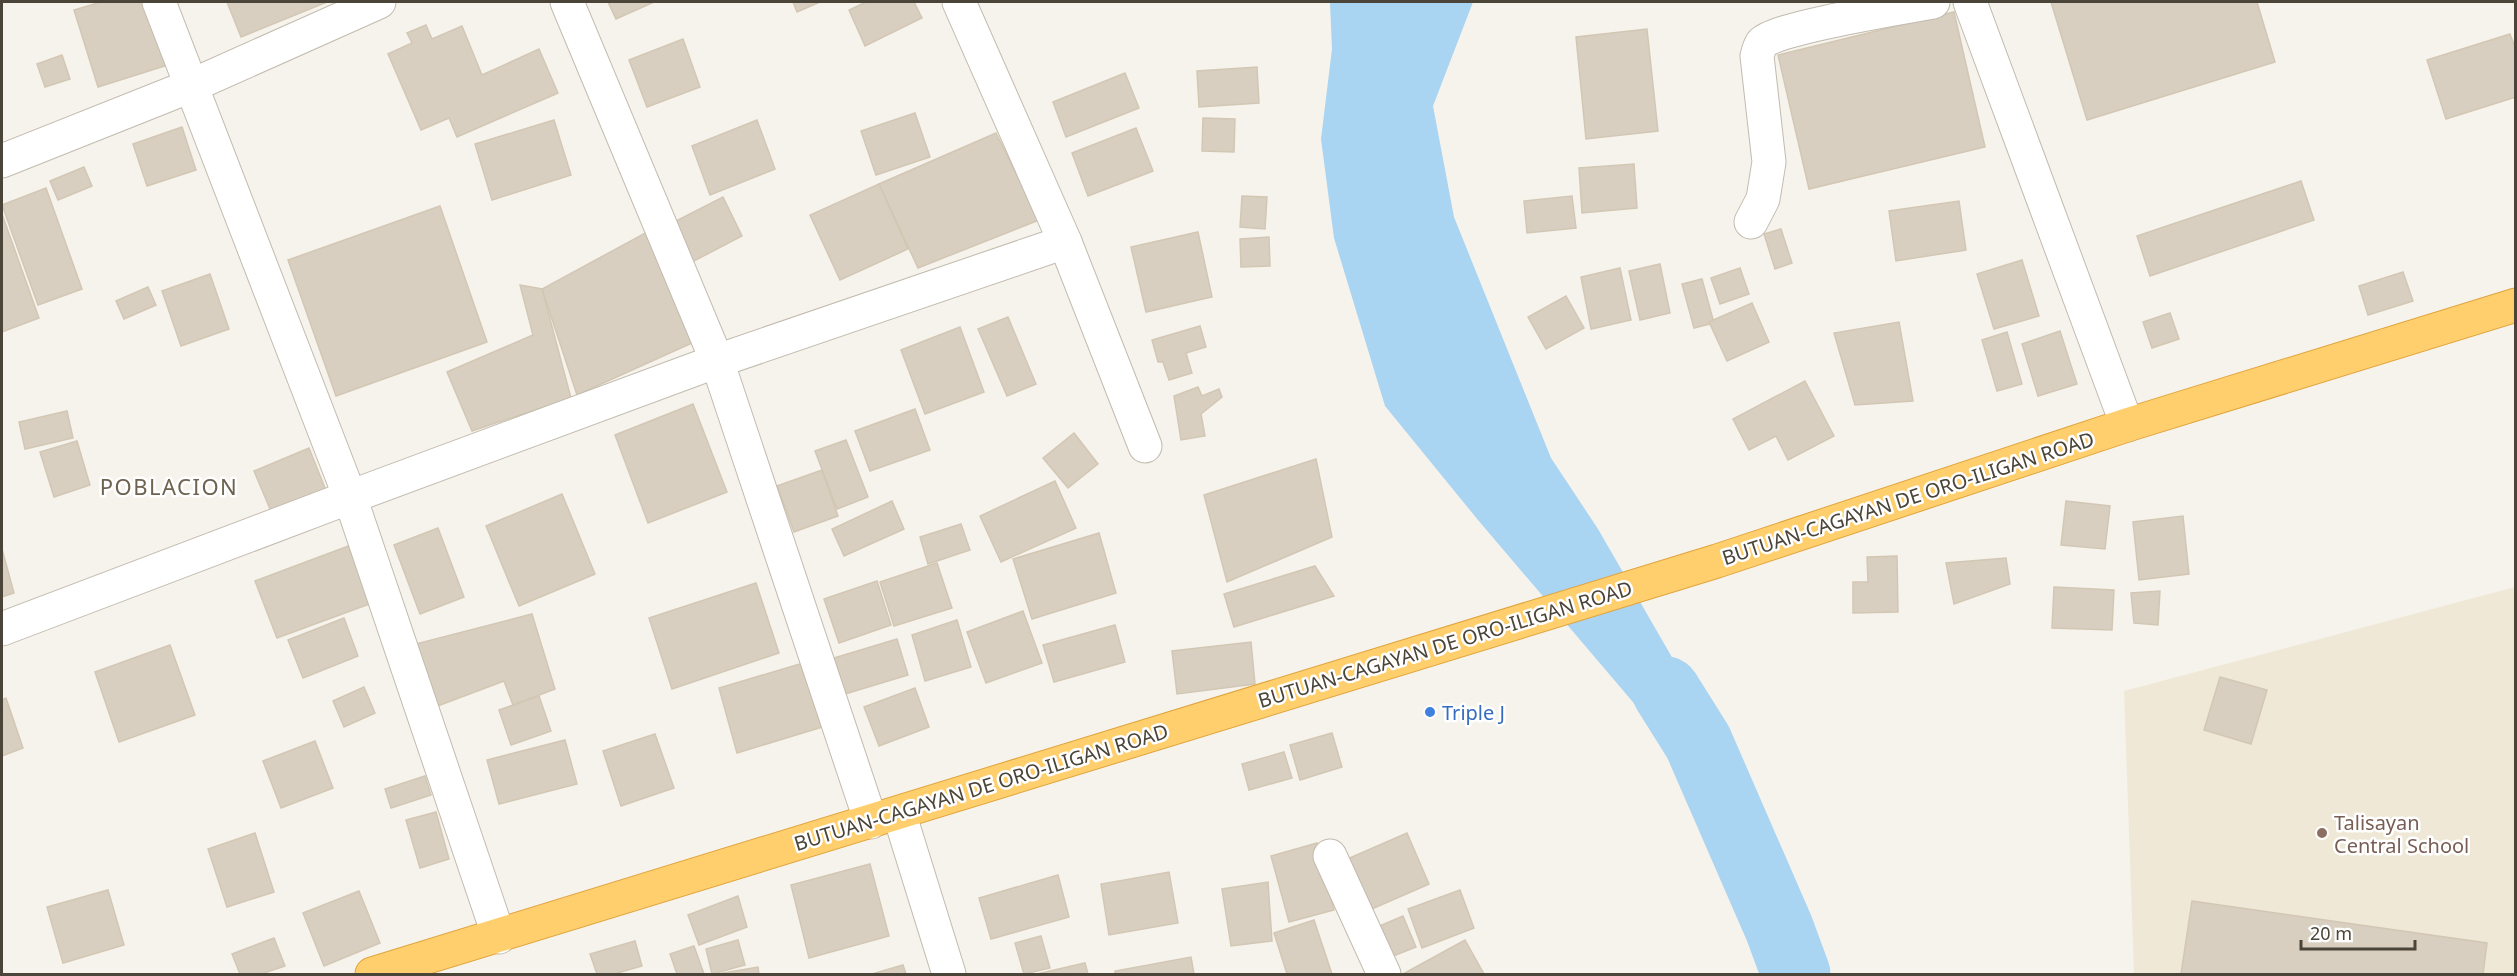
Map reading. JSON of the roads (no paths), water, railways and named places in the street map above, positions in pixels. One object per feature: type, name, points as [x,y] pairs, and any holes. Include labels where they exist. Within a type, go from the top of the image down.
[{"type":"highway","name":"BUTUAN-CAGAYAN DE ORO-ILIGAN ROAD","points":[[372,975],[1717,561],[2127,425],[2516,305]]},
{"type":"street","points":[[159,2],[193,85],[350,497],[499,937]]},
{"type":"street","points":[[2,161],[193,85],[379,2]]},
{"type":"street","points":[[567,2],[717,361],[885,817],[949,975]]},
{"type":"street","points":[[959,2],[1065,242],[1145,446]]},
{"type":"street","points":[[1751,222],[1763,199],[1768,162],[1757,56],[1762,43],[1774,36],[1815,25],[1933,2]]},
{"type":"street","points":[[1970,2],[2127,425]]},
{"type":"street","points":[[2,629],[717,361],[1065,242]]},
{"type":"street","points":[[1330,856],[1384,975]]},
{"type":"water","points":[[1330,2],[1473,2],[1433,106],[1454,217],[1551,458],[1598,529],[1763,815],[1655,728],[1478,520],[1385,406],[1334,238],[1321,139],[1332,49]]},
{"type":"waterway","points":[[1666,691],[1698,742],[1779,928],[1796,974]]},
{"type":"place","name":"Triple J","points":[[1430,712]]},
{"type":"place","name":"Talisayan Central School","points":[[2322,833]]},
{"type":"district","name":"POBLACION","points":[[169,486]]}]
